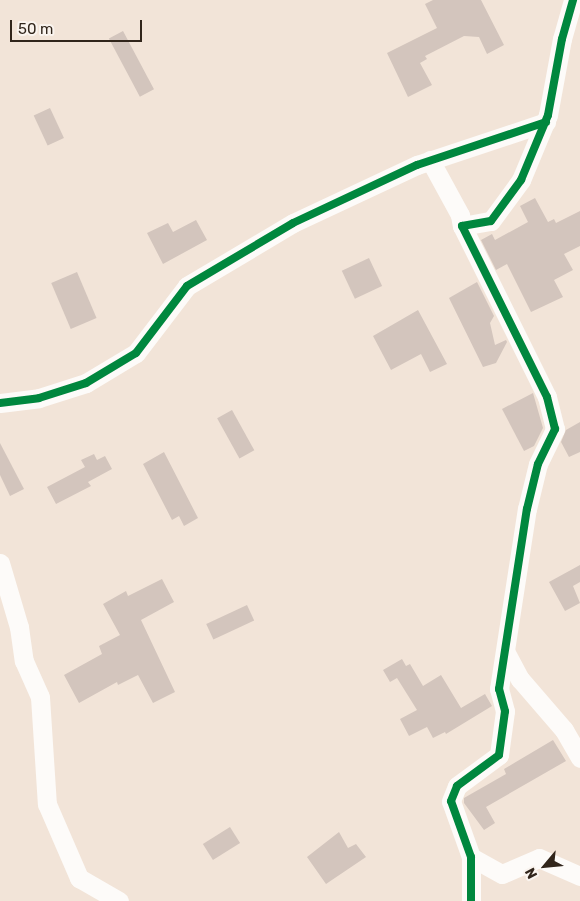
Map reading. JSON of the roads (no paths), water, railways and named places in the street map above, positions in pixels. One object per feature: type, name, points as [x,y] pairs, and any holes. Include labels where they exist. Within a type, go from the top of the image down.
[{"type":"street","points":[[462,226],[491,221],[521,180],[546,122],[572,0]]},
{"type":"street","points":[[0,403],[38,398],[86,383],[136,353],[175,300],[205,272],[293,223],[430,160],[546,122]]},
{"type":"street","points":[[430,160],[460,215],[462,226],[547,397],[555,429],[538,464],[527,509],[499,689],[505,711],[499,755],[457,786],[451,801],[471,856],[471,901]]},
{"type":"street","points":[[0,563],[19,627],[24,660],[40,697],[47,804],[78,878],[119,901]]},
{"type":"street","points":[[506,653],[520,679],[564,730],[580,758]]},
{"type":"street","points":[[471,856],[498,873],[506,873],[539,858],[580,876]]}]
